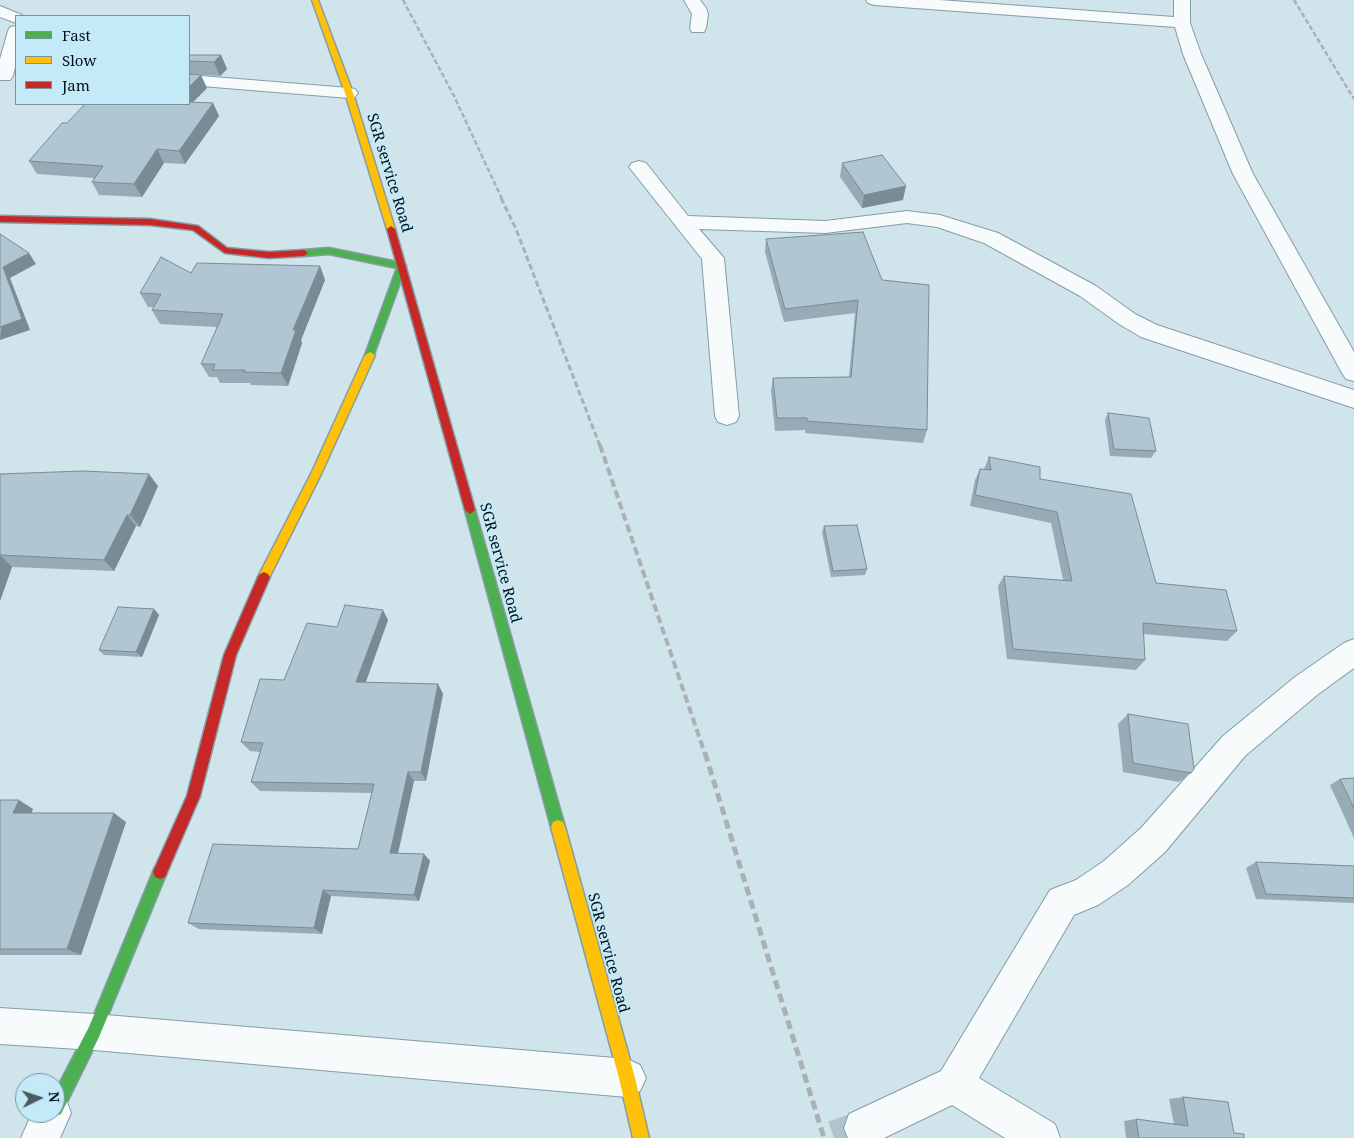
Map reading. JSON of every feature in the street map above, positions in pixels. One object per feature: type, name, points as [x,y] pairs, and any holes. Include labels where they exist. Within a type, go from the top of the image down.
[{"type":"street","name":"SGR service Road","points":[[315,0],[348,93],[402,266],[627,1078],[640,1138]]},
{"type":"street","points":[[692,0],[700,14],[698,28]]},
{"type":"street","points":[[874,0],[1182,23]]},
{"type":"street","points":[[1182,0],[1182,23],[1192,54],[1243,174],[1354,373]]},
{"type":"street","points":[[0,11],[15,18]]},
{"type":"street","points":[[7,76],[15,36]]},
{"type":"street","points":[[190,80],[348,93]]},
{"type":"street","points":[[639,167],[713,258],[727,416]]},
{"type":"street","points":[[682,222],[825,227],[906,217],[940,221],[992,238],[1088,290],[1127,319],[1149,331],[1354,399]]},
{"type":"street","points":[[0,219],[150,222],[195,228],[225,250],[269,255],[329,251],[402,266],[373,348],[316,474],[270,564],[230,655],[193,796],[148,896],[94,1032],[65,1089]]},
{"type":"street","points":[[863,1128],[954,1084],[1062,902],[1086,893],[1116,873],[1153,840],[1234,746],[1306,686],[1354,652]]},
{"type":"street","points":[[0,1026],[94,1032],[627,1078]]},
{"type":"street","points":[[954,1084],[1041,1138]]},
{"type":"street","points":[[40,1138],[47,1123]]},
{"type":"building","points":[[190,55],[221,55],[214,62],[190,61]]},
{"type":"building","points":[[190,74],[201,75],[190,86]]},
{"type":"building","points":[[190,102],[213,103],[179,151],[157,149],[134,184],[92,182],[103,166],[29,161],[62,123],[67,123],[84,105],[190,105]]},
{"type":"building","points":[[882,155],[906,186],[864,195],[842,163]]},
{"type":"building","points":[[863,232],[882,280],[929,285],[927,430],[807,421],[807,418],[777,418],[773,378],[851,377],[858,300],[785,309],[766,239]]},
{"type":"building","points":[[0,234],[29,253],[3,267],[22,319],[0,327]]},
{"type":"building","points":[[161,257],[191,273],[197,263],[320,266],[293,330],[296,330],[281,373],[213,370],[215,364],[201,364],[223,314],[152,310],[161,294],[140,293]]},
{"type":"building","points":[[1108,413],[1149,418],[1156,451],[1114,449]]},
{"type":"building","points":[[989,457],[1040,467],[1040,479],[1131,494],[1156,583],[1226,590],[1237,631],[1143,623],[1145,660],[1013,649],[1004,576],[1072,581],[1057,512],[975,495],[980,469],[991,470]]},
{"type":"building","points":[[83,471],[149,474],[130,515],[127,515],[104,560],[0,555],[0,474]]},
{"type":"building","points":[[857,525],[867,569],[833,571],[824,526]]},
{"type":"building","points":[[345,605],[383,610],[356,682],[438,684],[421,772],[408,772],[390,853],[424,854],[414,895],[323,890],[314,928],[188,923],[213,844],[358,849],[374,784],[251,782],[263,743],[241,742],[260,679],[284,680],[307,623],[337,627]]},
{"type":"building","points":[[118,607],[154,609],[136,652],[99,650]]},
{"type":"building","points":[[1128,714],[1188,724],[1194,769],[1191,773],[1133,763]]},
{"type":"building","points":[[1354,778],[1354,808],[1340,779]]},
{"type":"building","points":[[0,800],[19,800],[13,813],[114,813],[67,949],[0,949]]},
{"type":"building","points":[[1256,862],[1354,866],[1354,898],[1266,894]]},
{"type":"building","points":[[1183,1097],[1228,1102],[1234,1133],[1244,1134],[1244,1138],[1139,1138],[1136,1119],[1188,1126]]},
{"type":"tunnel","points":[[834,1138],[863,1128]]},
{"type":"railway","points":[[403,0],[454,96],[502,199]]},
{"type":"railway","points":[[1294,0],[1354,99]]},
{"type":"railway","points":[[501,198],[516,229],[600,446]]},
{"type":"railway","points":[[600,445],[705,754]]},
{"type":"railway","points":[[705,753],[824,1138]]},
{"type":"traffic: fast","points":[[304,253],[329,251],[402,266],[370,355]]},
{"type":"traffic: fast","points":[[470,510],[558,827]]},
{"type":"traffic: fast","points":[[65,1089],[94,1032],[160,872]]},
{"type":"traffic: slow","points":[[315,0],[349,93],[391,229]]},
{"type":"traffic: slow","points":[[264,577],[316,474],[370,355]]},
{"type":"traffic: slow","points":[[558,827],[627,1078],[641,1138]]},
{"type":"traffic: jam","points":[[0,219],[150,222],[195,228],[225,250],[269,255],[304,253]]},
{"type":"traffic: jam","points":[[391,229],[470,510]]},
{"type":"traffic: jam","points":[[160,872],[193,796],[230,655],[264,577]]}]
